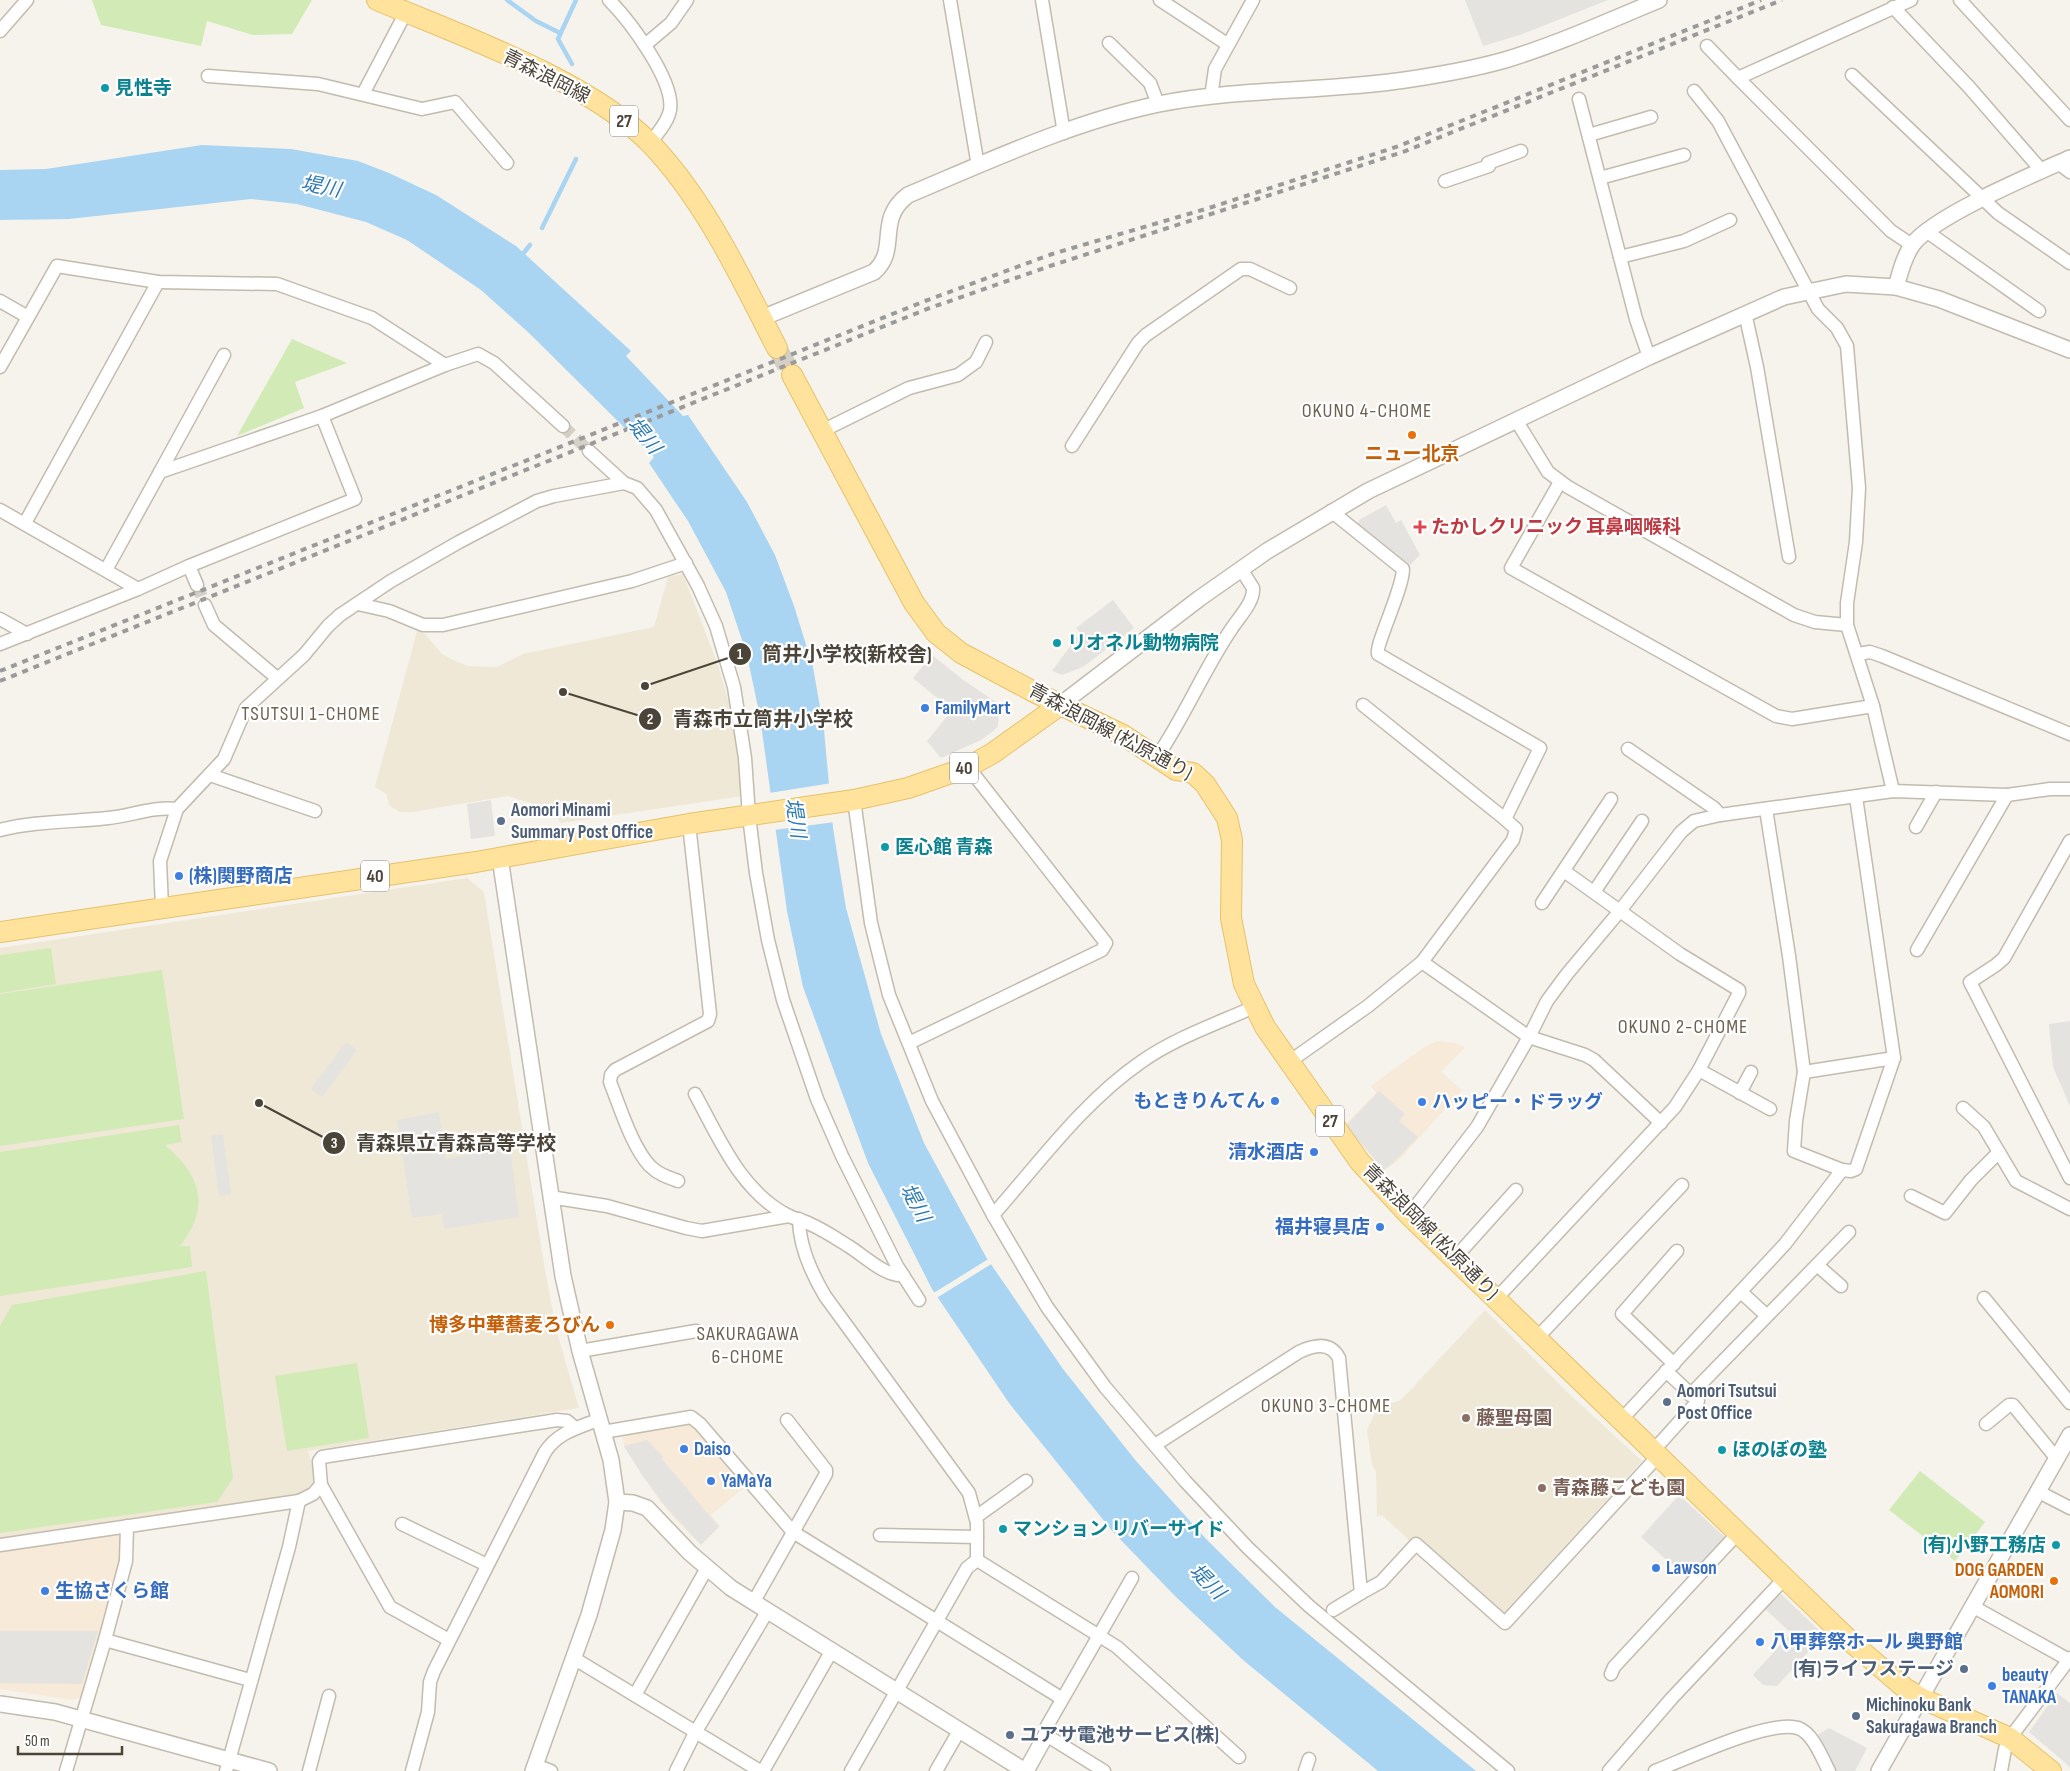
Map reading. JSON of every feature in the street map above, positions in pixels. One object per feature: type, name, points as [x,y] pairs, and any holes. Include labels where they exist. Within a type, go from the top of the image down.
[{"type":"main road","name":"青森浪岡線","points":[[377,0],[564,84],[616,115],[650,143],[686,189],[708,222],[777,348]]},
{"type":"main road","name":"青森浪岡線 (松原通り)","points":[[792,375],[914,603],[936,634],[961,653],[1123,736],[1176,770],[1193,773],[1211,792],[1227,818],[1232,840],[1231,918],[1244,984],[1254,1007],[1289,1062],[1360,1162],[1409,1215],[1454,1259],[1851,1642],[1893,1678],[1921,1698],[2010,1738],[2051,1771]]},
{"type":"main road","name":"40","points":[[0,932],[500,858],[689,824],[851,801],[908,788],[968,767],[993,753],[1060,705]]},
{"type":"street","points":[[0,31],[27,0]]},
{"type":"street","points":[[609,0],[625,17],[645,45],[662,76],[670,101],[666,119],[650,143]]},
{"type":"street","points":[[645,45],[671,24],[687,0]]},
{"type":"street","points":[[950,0],[978,166]]},
{"type":"street","points":[[1042,0],[1064,133]]},
{"type":"street","points":[[1160,0],[1227,44]]},
{"type":"street","points":[[1211,98],[1215,69],[1227,44],[1245,18],[1253,0]]},
{"type":"street","points":[[762,318],[874,272],[884,261],[889,222],[897,203],[908,195],[1064,133],[1158,104],[1404,80],[1465,70],[1505,60],[1659,0]]},
{"type":"street","points":[[1738,78],[1911,0]]},
{"type":"street","points":[[1960,0],[2070,120]]},
{"type":"street","points":[[1893,7],[1969,87],[2042,171]]},
{"type":"street","points":[[363,94],[406,12]]},
{"type":"street","points":[[1109,43],[1150,83],[1158,104]]},
{"type":"street","points":[[1707,46],[1891,231],[1912,245]]},
{"type":"street","points":[[1852,75],[1998,212],[2070,263]]},
{"type":"street","points":[[208,76],[318,84],[422,109],[455,102],[507,163]]},
{"type":"street","points":[[1694,91],[1718,121],[1818,310],[1837,328],[1847,346],[1859,488],[1856,542],[1847,603],[1847,625],[1858,654],[1873,706],[1893,791]]},
{"type":"street","points":[[1579,99],[1620,257],[1649,357]]},
{"type":"street","points":[[1589,135],[1651,117]]},
{"type":"street","points":[[1445,182],[1521,151]]},
{"type":"street","points":[[1600,178],[1684,155]]},
{"type":"street","points":[[1896,287],[1912,245],[1926,231],[1983,199],[2042,171],[2066,165]]},
{"type":"street","points":[[1620,257],[1684,241],[1730,220]]},
{"type":"street","points":[[1926,231],[2039,311]]},
{"type":"street","points":[[0,367],[57,266],[158,282],[277,284],[372,318],[444,365]]},
{"type":"street","points":[[1072,446],[1138,343],[1146,335],[1241,269],[1250,269],[1290,288]]},
{"type":"street","points":[[24,523],[158,282]]},
{"type":"street","points":[[1060,705],[1241,569],[1331,511],[1411,470],[1649,357],[1784,297],[1846,284],[1896,287],[1940,299],[2070,350]]},
{"type":"street","points":[[0,301],[28,317]]},
{"type":"street","points":[[1746,313],[1789,557]]},
{"type":"street","points":[[822,432],[909,388],[958,375],[976,362],[986,342]]},
{"type":"street","points":[[160,472],[322,416],[444,365],[478,354],[494,362],[563,426]]},
{"type":"street","points":[[106,570],[224,355]]},
{"type":"street","points":[[0,644],[356,499],[322,416]]},
{"type":"street","points":[[1516,420],[1548,472],[1560,482],[1794,614],[1815,622],[1847,625]]},
{"type":"street","points":[[589,451],[624,483],[638,488],[645,496],[666,525],[716,626],[734,687],[753,815],[768,940],[783,1000],[817,1099],[842,1156],[864,1204],[919,1300]]},
{"type":"street","points":[[1560,482],[1511,568],[1776,716],[1792,719],[1873,706]]},
{"type":"street","points":[[162,907],[160,861],[177,809],[224,759],[246,708],[304,654],[328,626],[391,581],[459,542],[537,501],[624,483]]},
{"type":"street","points":[[0,510],[138,589]]},
{"type":"street","points":[[1331,511],[1403,570],[1391,616],[1377,648],[1378,654],[1540,748],[1505,819]]},
{"type":"street","points":[[358,604],[389,611],[423,625],[443,625],[632,581],[686,563]]},
{"type":"street","points":[[189,566],[198,585]]},
{"type":"street","points":[[1157,757],[1170,738],[1224,640],[1251,600],[1253,588],[1241,569]]},
{"type":"street","points":[[205,605],[214,625],[277,678]]},
{"type":"street","points":[[0,618],[27,634]]},
{"type":"street","points":[[1858,654],[1870,652],[1882,656],[2070,734]]},
{"type":"street","points":[[1289,1062],[1368,1006],[1422,962],[1514,840],[1516,829],[1505,819],[1363,705]]},
{"type":"street","points":[[1628,749],[1714,808],[1720,815]]},
{"type":"street","points":[[909,1043],[1102,950],[1106,944],[968,767]]},
{"type":"street","points":[[210,775],[315,812]]},
{"type":"street","points":[[1409,1215],[1477,1127],[1529,1038],[1552,993],[1619,912],[1681,832],[1694,821],[1720,815],[1893,791],[2007,795],[2070,789]]},
{"type":"street","points":[[1916,827],[1936,792]]},
{"type":"street","points":[[1918,950],[2007,795]]},
{"type":"street","points":[[1766,809],[1790,956],[1804,1072],[1796,1121],[1794,1151],[1842,1170],[1851,1171],[1856,1169],[1894,1058],[1856,797]]},
{"type":"street","points":[[1542,903],[1611,799]]},
{"type":"street","points":[[851,801],[878,955],[889,995],[932,1101],[993,1215],[1056,1320],[1105,1387],[1155,1446],[1217,1515],[1279,1579],[1508,1771]]},
{"type":"street","points":[[0,830],[44,823],[122,816],[165,808],[177,809]]},
{"type":"street","points":[[1594,892],[1642,821]]},
{"type":"street","points":[[678,1181],[662,1176],[650,1166],[640,1152],[610,1082],[610,1075],[615,1070],[708,1021],[710,1014],[689,824]]},
{"type":"street","points":[[2070,842],[2004,958],[1970,982],[2070,1178]]},
{"type":"street","points":[[500,858],[563,1276],[580,1351],[612,1466],[617,1502],[608,1549],[575,1659],[534,1768],[551,1771]]},
{"type":"street","points":[[1496,1299],[1661,1123],[1683,1097],[1699,1070],[1739,990],[1680,954],[1564,871]]},
{"type":"street","points":[[1422,962],[1529,1038],[1590,1058],[1661,1123]]},
{"type":"street","points":[[993,1215],[1082,1115],[1142,1061],[1183,1039],[1254,1007]]},
{"type":"street","points":[[1804,1072],[1894,1058]]},
{"type":"street","points":[[1699,1070],[1770,1109]]},
{"type":"street","points":[[1740,1093],[1751,1072]]},
{"type":"street","points":[[695,1094],[745,1180],[762,1197],[794,1218],[829,1234],[886,1271],[897,1276],[903,1275]]},
{"type":"street","points":[[1963,1108],[1984,1127],[2016,1181],[2070,1210]]},
{"type":"street","points":[[1911,1196],[1944,1213],[1971,1180],[1998,1152]]},
{"type":"street","points":[[1621,1420],[1785,1244],[1842,1170]]},
{"type":"street","points":[[1537,1338],[1682,1185]]},
{"type":"street","points":[[1454,1259],[1516,1190]]},
{"type":"street","points":[[550,1197],[607,1206],[702,1231],[794,1218]]},
{"type":"street","points":[[794,1218],[818,1284],[969,1493],[976,1517],[977,1560]]},
{"type":"street","points":[[1690,1395],[1849,1232]]},
{"type":"street","points":[[1333,1610],[1381,1582],[1416,1544],[1506,1623],[1698,1401],[1690,1395],[1670,1368],[1622,1314],[1677,1250]]},
{"type":"street","points":[[1817,1265],[1841,1286]]},
{"type":"street","points":[[1742,1292],[1766,1316]]},
{"type":"street","points":[[1984,1298],[2070,1403]]},
{"type":"street","points":[[580,1351],[696,1331]]},
{"type":"street","points":[[1155,1446],[1299,1352],[1319,1345],[1336,1352],[1339,1358],[1342,1378],[1361,1594]]},
{"type":"street","points":[[1986,1424],[2008,1406],[2013,1405],[2057,1459]]},
{"type":"street","points":[[412,1771],[428,1712],[430,1682],[449,1640],[551,1442],[575,1428],[691,1417],[696,1420],[793,1532],[1061,1698]]},
{"type":"street","points":[[449,1640],[390,1607],[321,1485],[320,1461],[322,1457],[557,1420],[567,1422],[575,1428]]},
{"type":"street","points":[[753,1603],[826,1470],[787,1420]]},
{"type":"street","points":[[1879,1771],[2070,1435]]},
{"type":"street","points":[[976,1517],[1026,1481]]},
{"type":"street","points":[[0,1545],[299,1501],[313,1494],[321,1485]]},
{"type":"street","points":[[2038,1492],[2070,1508]]},
{"type":"street","points":[[228,1766],[250,1680],[289,1547],[299,1501]]},
{"type":"street","points":[[617,1502],[636,1504],[647,1508],[707,1568],[753,1603],[1025,1771],[1046,1735],[1047,1726],[1061,1698],[1132,1578]]},
{"type":"street","points":[[402,1524],[488,1565]]},
{"type":"street","points":[[66,1771],[80,1718],[105,1640],[126,1560],[127,1526]]},
{"type":"street","points":[[1611,1674],[1614,1667],[1739,1532]]},
{"type":"street","points":[[880,1535],[977,1537]]},
{"type":"street","points":[[851,1771],[969,1565],[977,1560]]},
{"type":"street","points":[[977,1560],[1118,1647],[1239,1757]]},
{"type":"street","points":[[635,1695],[707,1568]]},
{"type":"street","points":[[1609,1771],[1672,1698],[1785,1578]]},
{"type":"street","points":[[1972,1606],[2069,1659],[2010,1738],[2001,1771]]},
{"type":"street","points":[[676,1771],[695,1733],[767,1612]]},
{"type":"street","points":[[105,1640],[250,1680]]},
{"type":"street","points":[[575,1659],[761,1771],[831,1652]]},
{"type":"street","points":[[309,1771],[329,1696]]},
{"type":"street","points":[[0,1704],[35,1708],[80,1718],[228,1766],[269,1771]]},
{"type":"street","points":[[1656,1771],[1762,1730],[1785,1726],[1799,1728],[1810,1737],[1829,1771]]},
{"type":"street","points":[[936,1771],[959,1731]]},
{"type":"street","points":[[1046,1735],[1104,1771]]},
{"type":"shaded area","points":[[1465,0],[1608,0],[1520,35],[1483,46]]},
{"type":"shaded area","points":[[1386,505],[1396,523],[1401,520],[1420,555],[1409,566],[1358,527],[1359,520]]},
{"type":"shaded area","points":[[683,574],[718,665],[733,717],[740,754],[743,796],[561,823],[553,813],[540,806],[508,796],[412,812],[400,812],[390,806],[386,794],[375,787],[417,631],[425,634],[442,654],[453,660],[468,666],[497,667],[523,654],[654,627],[668,577]]},
{"type":"shaded area","points":[[1113,600],[1134,628],[1083,667],[1062,675],[1052,671],[1080,633],[1076,628]]},
{"type":"shaded area","points":[[932,655],[962,679],[999,704],[998,726],[993,731],[981,740],[941,758],[927,741],[952,710],[913,678]]},
{"type":"shaded area","points":[[491,800],[495,836],[471,839],[467,804]]},
{"type":"shaded area","points":[[467,878],[484,892],[556,1329],[579,1408],[308,1451],[316,1479],[304,1493],[293,1496],[0,1539],[0,948]]},
{"type":"shaded area","points":[[2070,1021],[2070,1106],[2053,1067],[2049,1024]]},
{"type":"shaded area","points":[[1437,1041],[1455,1043],[1465,1047],[1441,1072],[1462,1090],[1398,1161],[1384,1170],[1345,1125],[1376,1093],[1371,1086],[1423,1048]]},
{"type":"shaded area","points":[[346,1042],[357,1050],[322,1097],[311,1089]]},
{"type":"shaded area","points":[[1379,1091],[1405,1114],[1399,1121],[1418,1137],[1384,1170],[1346,1126]]},
{"type":"shaded area","points":[[439,1112],[445,1159],[510,1147],[519,1217],[444,1229],[442,1214],[412,1218],[397,1120]]},
{"type":"shaded area","points":[[223,1134],[231,1195],[219,1196],[211,1136]]},
{"type":"shaded area","points":[[1485,1310],[1565,1390],[1642,1461],[1503,1614],[1418,1537],[1411,1542],[1382,1515],[1377,1517],[1376,1471],[1372,1465],[1367,1430],[1377,1408],[1401,1400]]},
{"type":"shaded area","points":[[691,1424],[746,1486],[711,1515],[720,1526],[701,1545],[659,1500],[624,1446],[623,1436]]},
{"type":"shaded area","points":[[647,1440],[719,1527],[701,1545],[666,1507],[642,1475],[624,1446]]},
{"type":"shaded area","points":[[1679,1495],[1728,1540],[1690,1581],[1641,1537]]},
{"type":"shaded area","points":[[123,1531],[121,1562],[105,1625],[82,1697],[72,1700],[0,1689],[0,1550]]},
{"type":"shaded area","points":[[1780,1593],[1824,1635],[1777,1686],[1763,1685],[1753,1675],[1791,1633],[1765,1609]]},
{"type":"shaded area","points":[[0,1631],[98,1631],[82,1684],[0,1683]]},
{"type":"shaded area","points":[[2057,1693],[2070,1703],[2070,1767],[2029,1732]]},
{"type":"shaded area","points":[[1829,1728],[1867,1748],[1855,1771],[1836,1771],[1816,1736]]},
{"type":"green space","points":[[92,0],[312,0],[292,34],[253,35],[207,21],[201,46],[101,25]]},
{"type":"green space","points":[[292,339],[347,363],[295,382],[304,408],[237,436]]},
{"type":"green space","points":[[51,948],[56,984],[0,993],[0,955]]},
{"type":"green space","points":[[162,970],[184,1119],[0,1146],[0,994]]},
{"type":"green space","points":[[179,1125],[182,1142],[165,1145],[187,1168],[198,1192],[196,1218],[180,1246],[190,1246],[192,1267],[0,1296],[0,1152]]},
{"type":"green space","points":[[206,1271],[233,1478],[217,1502],[0,1533],[0,1326],[12,1305]]},
{"type":"green space","points":[[357,1363],[369,1438],[287,1451],[275,1376]]},
{"type":"green space","points":[[1920,1471],[1985,1522],[1955,1561],[1889,1510]]},
{"type":"water","name":"堤川","points":[[202,145],[291,149],[358,161],[436,195],[516,246],[631,351],[626,356],[683,416],[688,415],[747,502],[775,555],[794,606],[813,667],[824,730],[833,828],[846,908],[881,1034],[924,1143],[986,1257],[1063,1369],[1136,1461],[1208,1541],[1275,1607],[1476,1771],[1378,1771],[1243,1660],[1176,1597],[1113,1532],[1009,1403],[932,1289],[868,1163],[803,987],[787,911],[760,717],[747,655],[726,592],[688,521],[649,463],[654,457],[529,333],[481,290],[407,240],[366,222],[297,204],[251,199],[69,219],[0,220],[0,170],[46,169]]},
{"type":"pier","points":[[832,783],[835,822],[774,830],[769,793]]},
{"type":"pier","points":[[990,1258],[993,1263],[935,1299],[932,1294]]},
{"type":"waterway","points":[[507,0],[536,21],[560,33]]},
{"type":"waterway","points":[[572,64],[558,39],[576,0]]},
{"type":"waterway","points":[[542,228],[576,159]]},
{"type":"waterway","points":[[522,255],[530,245]]},
{"type":"tunnel","points":[[777,348],[792,375]]},
{"type":"tunnel","points":[[563,426],[589,451]]},
{"type":"tunnel","points":[[197,585],[205,605]]},
{"type":"railway","points":[[0,671],[925,301],[1052,254],[1209,208],[1399,146],[1761,0]]},
{"type":"railway","points":[[0,681],[927,309],[1050,266],[1403,152],[1782,0]]},
{"type":"place","name":"見性寺","points":[[105,88]]},
{"type":"place","name":"ニュー北京","points":[[1412,435]]},
{"type":"place","name":"たかしクリニック 耳鼻咽喉科","points":[[1420,527]]},
{"type":"place","name":"リオネル動物病院","points":[[1057,643]]},
{"type":"place","name":"筒井小学校(新校舎)","points":[[645,686]]},
{"type":"place","name":"青森市立筒井小学校","points":[[563,692]]},
{"type":"place","name":"FamilyMart","points":[[925,708]]},
{"type":"place","name":"Aomori Minami Summary Post Office","points":[[501,821]]},
{"type":"place","name":"医心館 青森","points":[[885,847]]},
{"type":"place","name":"(株)関野商店","points":[[179,876]]},
{"type":"place","name":"もときりんてん","points":[[1275,1101]]},
{"type":"place","name":"ハッピー・ドラッグ","points":[[1422,1102]]},
{"type":"place","name":"青森県立青森高等学校","points":[[259,1103]]},
{"type":"place","name":"清水酒店","points":[[1314,1152]]},
{"type":"place","name":"福井寝具店","points":[[1380,1227]]},
{"type":"place","name":"博多中華蕎麦ろびん","points":[[610,1325]]},
{"type":"place","name":"Aomori Tsutsui Post Office","points":[[1667,1402]]},
{"type":"place","name":"藤聖母園","points":[[1466,1418]]},
{"type":"place","name":"Daiso","points":[[684,1449]]},
{"type":"place","name":"ほのぼの塾","points":[[1722,1450]]},
{"type":"place","name":"YaMaYa","points":[[711,1481]]},
{"type":"place","name":"青森藤こども園","points":[[1542,1488]]},
{"type":"place","name":"マンション リバーサイド","points":[[1003,1529]]},
{"type":"place","name":"(有)小野工務店","points":[[2056,1545]]},
{"type":"place","name":"Lawson","points":[[1656,1568]]},
{"type":"place","name":"DOG GARDEN AOMORI","points":[[2054,1581]]},
{"type":"place","name":"生協さくら館","points":[[45,1591]]},
{"type":"place","name":"八甲葬祭ホール 奥野館","points":[[1760,1642]]},
{"type":"place","name":"(有)ライフステージ","points":[[1964,1669]]},
{"type":"place","name":"beauty TANAKA","points":[[1992,1686]]},
{"type":"place","name":"Michinoku Bank Sakuragawa Branch","points":[[1856,1716]]},
{"type":"place","name":"ユアサ電池サービス(株)","points":[[1010,1735]]},
{"type":"district","name":"OKUNO 4-CHOME","points":[[1367,411]]},
{"type":"district","name":"TSUTSUI 1-CHOME","points":[[311,714]]},
{"type":"district","name":"OKUNO 2-CHOME","points":[[1683,1027]]},
{"type":"district","name":"SAKURAGAWA 6-CHOME","points":[[748,1346]]},
{"type":"district","name":"OKUNO 3-CHOME","points":[[1326,1406]]}]
